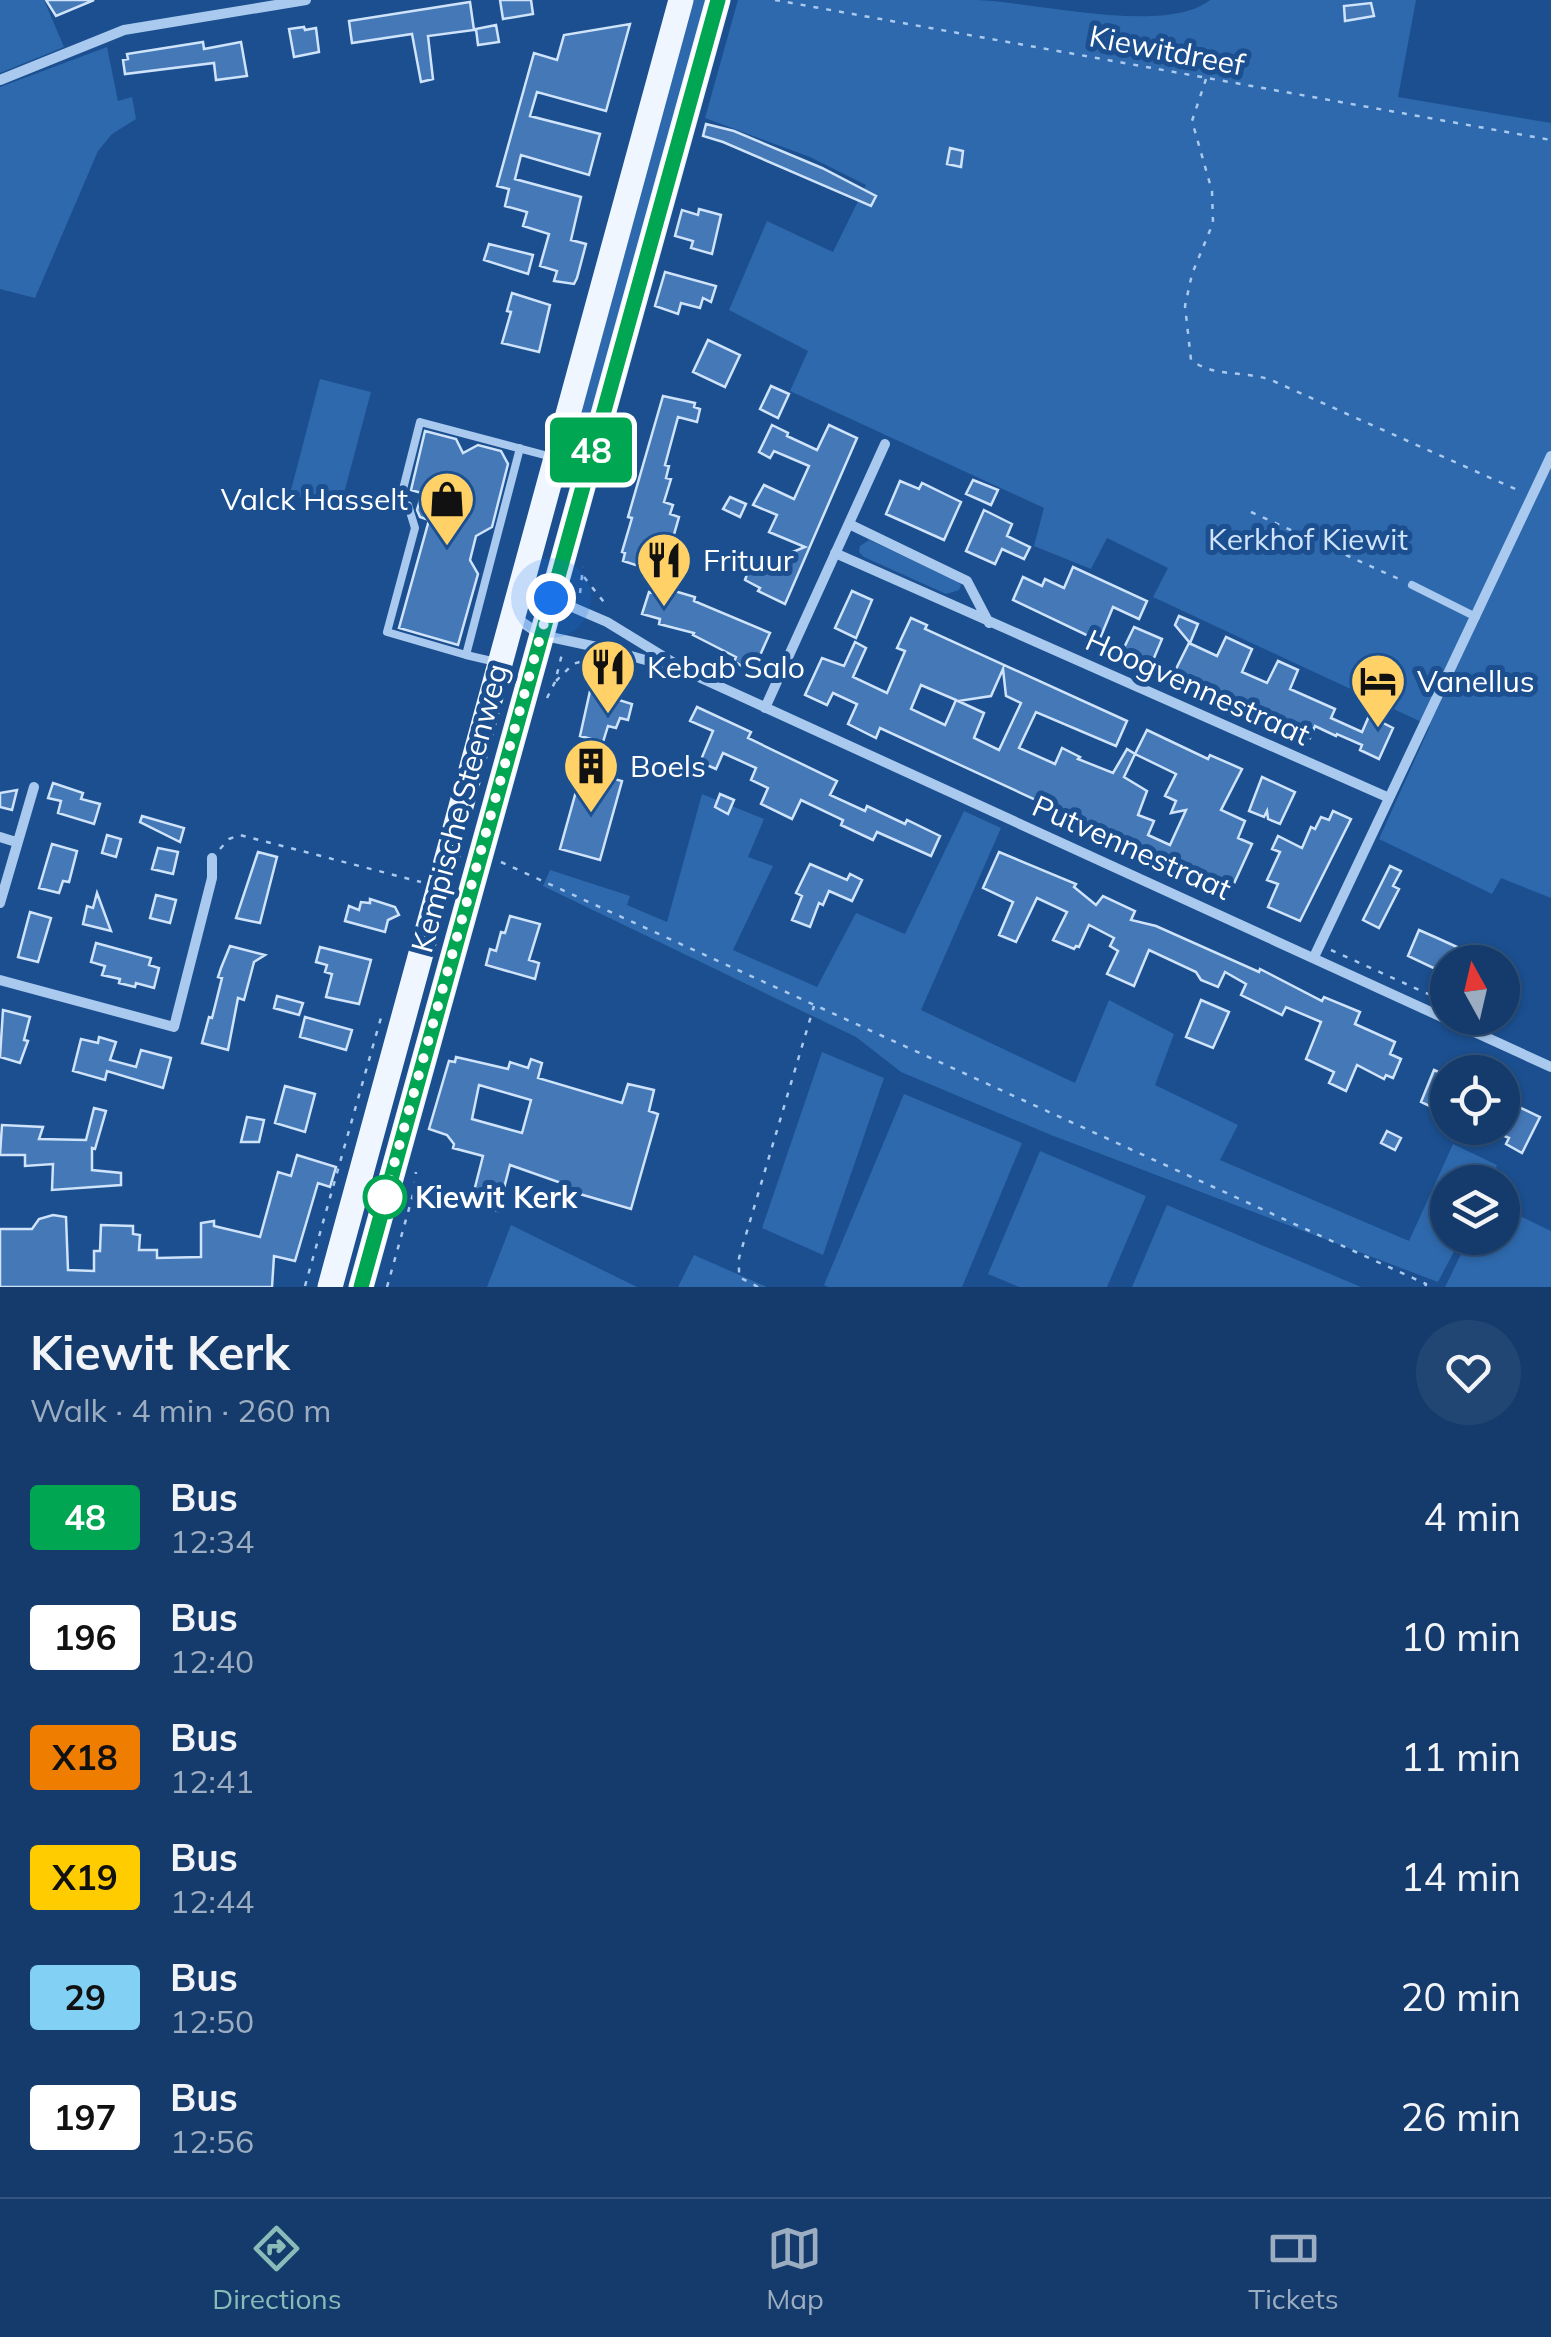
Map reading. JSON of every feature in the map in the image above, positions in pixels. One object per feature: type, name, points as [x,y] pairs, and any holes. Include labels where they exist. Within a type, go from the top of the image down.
[{"type":"main road","name":"Kempische Steenweg","points":[[330,1287],[681,0]]},
{"type":"main road","name":"Kempische Steenweg","points":[[361,1287],[718,0]]},
{"type":"street","points":[[0,80],[124,30],[306,0]]},
{"type":"street","points":[[765,708],[885,444]]},
{"type":"street","points":[[1314,957],[1551,456]]},
{"type":"street","points":[[849,524],[967,581],[989,623]]},
{"type":"street","name":"Hoogvennestraat","points":[[835,553],[1387,797]]},
{"type":"street","name":"Putvennestraat","points":[[692,674],[606,649],[541,636],[516,606],[551,598],[617,627],[692,674],[1551,1067]]},
{"type":"street","points":[[0,902],[34,787]]},
{"type":"street","points":[[0,838],[16,842]]},
{"type":"street","points":[[0,980],[174,1028],[212,878],[212,858]]},
{"type":"lane","points":[[500,663],[387,632],[415,528],[408,505],[400,500],[408,464],[420,422],[556,458]]},
{"type":"lane","points":[[466,654],[520,448]]},
{"type":"lane","points":[[1412,584],[1476,617]]},
{"type":"path","name":"Kiewitdreef","points":[[776,0],[1551,140]]},
{"type":"path","points":[[1206,78],[1192,121],[1212,190],[1213,223],[1192,274],[1185,306],[1190,360],[1207,372],[1252,373],[1271,380],[1532,497]]},
{"type":"path","points":[[1252,512],[1412,584]]},
{"type":"path","points":[[212,858],[229,839],[240,836],[438,886]]},
{"type":"path","points":[[498,861],[1425,1286]]},
{"type":"path","points":[[758,1287],[740,1277],[739,1258],[815,1004]]},
{"type":"green space","points":[[0,0],[44,0],[64,47],[0,73]]},
{"type":"green space","points":[[692,0],[708,0],[575,482],[570,480],[579,421]]},
{"type":"green space","name":"Kerkhof Kiewit","points":[[738,0],[976,0],[1131,16],[1189,10],[1210,0],[1416,0],[1398,97],[1551,123],[1551,898],[1501,878],[1492,894],[1379,839],[1430,726],[1153,597],[1168,568],[1107,538],[1091,569],[1034,546],[1044,508],[790,391],[808,351],[729,310],[767,221],[833,252],[866,185],[810,157],[705,118]]},
{"type":"green space","points":[[107,47],[118,101],[132,97],[136,119],[112,134],[98,151],[35,298],[0,289],[0,87]]},
{"type":"green space","points":[[320,379],[371,392],[340,508],[290,494]]},
{"type":"green space","points":[[869,540],[957,581],[961,585],[959,590],[946,594],[864,557],[860,546]]},
{"type":"green space","points":[[702,794],[764,819],[748,857],[773,866],[733,950],[817,987],[856,913],[905,934],[964,811],[1001,828],[921,1010],[1075,1083],[1109,1000],[1174,1034],[1155,1085],[1238,1125],[1220,1160],[1409,1241],[1430,1195],[1430,1255],[1452,1255],[1438,1282],[1051,1135],[901,1072],[856,1037],[543,886],[550,870],[630,896],[627,905],[667,922]]},
{"type":"green space","points":[[822,1052],[884,1078],[823,1255],[762,1228]]},
{"type":"green space","points":[[904,1094],[1022,1143],[962,1287],[828,1287],[824,1285]]},
{"type":"green space","points":[[1455,1145],[1497,1165],[1443,1165]]},
{"type":"green space","points":[[1040,1151],[1146,1196],[1107,1287],[1019,1287],[988,1274]]},
{"type":"green space","points":[[1167,1205],[1361,1287],[1132,1287]]},
{"type":"green space","points":[[1520,1216],[1551,1231],[1551,1287],[1445,1287],[1461,1255],[1520,1255]]},
{"type":"green space","points":[[511,1225],[637,1287],[487,1287]]},
{"type":"green space","points":[[694,1255],[767,1287],[678,1287]]},
{"type":"building","points":[[46,0],[94,0],[56,16]]},
{"type":"building","points":[[500,0],[531,0],[533,14],[503,19]]},
{"type":"building","points":[[470,2],[474,30],[428,36],[433,79],[421,82],[412,34],[352,43],[349,21]]},
{"type":"building","points":[[1371,3],[1374,16],[1345,21],[1344,6]]},
{"type":"building","points":[[630,24],[606,111],[537,92],[530,116],[600,134],[589,175],[521,155],[515,179],[581,197],[571,240],[586,244],[577,278],[574,284],[554,281],[557,271],[540,266],[549,234],[523,226],[527,212],[505,206],[509,189],[497,186],[534,53],[557,60],[564,35]]},
{"type":"building","points":[[496,25],[499,42],[478,45],[476,29]]},
{"type":"building","points":[[316,28],[319,52],[294,57],[289,29]]},
{"type":"building","points":[[203,42],[204,49],[241,42],[247,76],[216,80],[214,63],[125,74],[123,60],[128,59],[127,54]]},
{"type":"building","points":[[706,124],[734,131],[822,168],[876,196],[871,206],[703,136]]},
{"type":"building","points":[[950,148],[963,151],[961,167],[947,164]]},
{"type":"building","points":[[699,209],[721,215],[712,254],[691,248],[693,241],[675,236],[682,210],[698,215]]},
{"type":"building","points":[[489,244],[533,255],[528,274],[484,260]]},
{"type":"building","points":[[665,272],[716,286],[711,302],[703,298],[700,308],[681,303],[678,314],[655,306]]},
{"type":"building","points":[[512,293],[550,305],[539,352],[502,343]]},
{"type":"building","points":[[708,340],[740,355],[725,387],[693,372]]},
{"type":"building","points":[[771,386],[789,394],[778,418],[760,409]]},
{"type":"building","points":[[663,396],[695,403],[694,407],[700,409],[697,422],[678,417],[665,465],[669,466],[666,478],[671,479],[664,502],[673,505],[670,514],[679,517],[669,552],[676,554],[672,567],[645,568],[623,561],[622,552],[632,518],[628,517]]},
{"type":"building","points":[[772,425],[817,450],[829,425],[857,438],[785,604],[745,580],[754,554],[771,561],[805,547],[769,532],[777,515],[753,505],[764,485],[794,499],[809,466],[774,451],[770,458],[759,452]]},
{"type":"building","name":"Valck Hasselt","points":[[425,431],[456,439],[463,453],[478,445],[501,451],[508,464],[492,527],[476,536],[470,560],[478,574],[458,645],[399,628],[429,520],[420,517],[417,510],[422,493],[411,490]]},
{"type":"building","points":[[973,480],[998,490],[991,505],[966,494]]},
{"type":"building","points":[[900,481],[919,489],[922,483],[961,502],[944,540],[886,514]]},
{"type":"building","points":[[730,497],[746,504],[740,517],[723,509]]},
{"type":"building","points":[[984,510],[1012,524],[1007,536],[1030,547],[1024,559],[1002,549],[995,564],[966,551]]},
{"type":"building","points":[[1073,567],[1147,601],[1139,619],[1113,607],[1099,641],[1013,600],[1023,577],[1042,586],[1045,579],[1064,588]]},
{"type":"building","points":[[671,590],[695,597],[694,601],[770,633],[753,671],[694,633],[659,624],[660,619],[642,614],[649,592],[669,597]]},
{"type":"building","points":[[852,591],[872,600],[856,638],[835,628]]},
{"type":"building","points":[[1179,616],[1198,624],[1190,643],[1175,625]]},
{"type":"building","points":[[911,618],[927,625],[925,629],[1127,721],[1116,746],[1036,712],[1019,748],[1055,764],[1062,748],[1113,773],[1127,749],[1135,754],[1147,730],[1208,759],[1210,755],[1242,769],[1221,810],[1245,821],[1238,838],[1252,844],[1231,890],[880,728],[876,738],[848,724],[857,704],[833,693],[827,705],[805,695],[822,658],[844,666],[855,642],[866,648],[853,677],[887,693],[905,651],[897,648]],"holes":[[[1003,669],[1006,696],[1021,703],[999,750],[974,738],[984,713],[958,701],[991,696]],[[921,685],[956,700],[945,725],[911,709]],[[1135,754],[1176,774],[1165,796],[1176,801],[1171,813],[1186,810],[1170,845],[1148,835],[1154,821],[1138,815],[1147,791],[1124,777]]]},
{"type":"building","points":[[1134,627],[1162,639],[1151,665],[1122,652]]},
{"type":"building","points":[[1226,637],[1252,649],[1242,672],[1267,683],[1278,661],[1298,670],[1290,689],[1335,709],[1331,718],[1362,732],[1369,716],[1393,728],[1379,759],[1360,750],[1362,745],[1337,734],[1315,726],[1310,738],[1173,675],[1189,643],[1217,656]]},
{"type":"building","name":"Kebab Salo","points":[[590,691],[632,704],[628,720],[620,718],[616,728],[608,726],[603,742],[580,736]]},
{"type":"building","points":[[697,707],[751,732],[748,738],[837,781],[830,795],[865,811],[867,806],[905,824],[907,820],[940,836],[931,856],[877,832],[873,840],[801,800],[792,819],[761,804],[768,788],[751,780],[756,768],[723,753],[716,769],[700,762],[713,731],[690,721]]},
{"type":"building","name":"Boels","points":[[582,770],[622,781],[600,860],[560,849]]},
{"type":"building","points":[[1262,777],[1295,792],[1280,824],[1268,819],[1267,811],[1264,817],[1249,811]]},
{"type":"building","points":[[53,783],[83,793],[81,799],[100,804],[94,824],[58,813],[61,801],[48,798]]},
{"type":"building","points":[[17,790],[12,810],[0,807],[0,793]]},
{"type":"building","points":[[720,794],[734,800],[728,814],[715,807]]},
{"type":"building","points":[[1333,811],[1351,819],[1300,921],[1268,907],[1278,884],[1267,880],[1280,852],[1272,849],[1278,836],[1302,848],[1311,827],[1315,829],[1321,817],[1329,820]]},
{"type":"building","points":[[142,816],[184,828],[180,842],[140,822]]},
{"type":"building","points":[[107,835],[121,839],[116,857],[102,853]]},
{"type":"building","points":[[52,844],[77,851],[69,882],[63,881],[59,893],[39,888]]},
{"type":"building","points":[[158,848],[178,852],[173,874],[152,869]]},
{"type":"building","points":[[258,852],[277,857],[260,923],[236,918]]},
{"type":"building","points":[[999,852],[1076,884],[1074,887],[1096,905],[1103,896],[1135,911],[1131,920],[1156,926],[1259,972],[1260,969],[1322,1001],[1324,997],[1360,1012],[1355,1024],[1395,1042],[1390,1054],[1401,1059],[1393,1078],[1386,1075],[1384,1079],[1357,1065],[1346,1091],[1329,1083],[1334,1072],[1306,1059],[1321,1022],[1286,1007],[1282,1015],[1241,995],[1246,984],[1225,972],[1218,987],[1149,950],[1134,986],[1107,974],[1118,951],[1110,946],[1114,938],[1089,925],[1079,947],[1074,949],[1053,940],[1067,912],[1037,898],[1016,942],[999,935],[1013,902],[983,888]]},
{"type":"building","points":[[810,864],[847,880],[850,874],[862,880],[852,901],[829,891],[823,905],[819,903],[810,927],[792,920],[802,896],[796,893]]},
{"type":"building","points":[[1390,866],[1401,871],[1393,886],[1399,889],[1379,928],[1363,920]]},
{"type":"building","points":[[97,893],[111,931],[83,924],[87,906],[93,908]]},
{"type":"building","points":[[156,895],[176,900],[170,923],[150,918]]},
{"type":"building","points":[[370,899],[395,907],[399,915],[388,920],[385,932],[345,921],[349,906],[359,910],[361,902],[370,903]]},
{"type":"building","points":[[30,912],[51,918],[38,962],[18,957]]},
{"type":"building","points":[[510,916],[540,924],[529,960],[539,963],[535,979],[486,965],[490,949],[496,951]]},
{"type":"building","points":[[1419,930],[1452,945],[1430,945],[1430,966],[1408,956]]},
{"type":"building","points":[[96,943],[151,958],[149,965],[159,968],[154,988],[119,983],[120,979],[102,975],[105,966],[91,962]]},
{"type":"building","points":[[230,946],[265,955],[254,962],[244,1000],[238,998],[228,1050],[202,1043]]},
{"type":"building","points":[[320,947],[371,960],[359,1004],[326,997],[332,974],[325,972],[327,965],[316,962]]},
{"type":"building","points":[[277,996],[303,1003],[299,1015],[274,1008]]},
{"type":"building","points":[[1201,1000],[1229,1012],[1213,1048],[1186,1037]]},
{"type":"building","points":[[3,1010],[30,1017],[24,1040],[28,1041],[20,1063],[0,1057]]},
{"type":"building","points":[[305,1017],[352,1030],[346,1050],[300,1037]]},
{"type":"building","points":[[99,1037],[116,1042],[110,1060],[136,1067],[141,1050],[171,1058],[163,1088],[107,1071],[105,1080],[73,1071],[81,1039],[98,1043]]},
{"type":"building","points":[[456,1057],[508,1069],[510,1062],[528,1068],[531,1059],[542,1063],[538,1078],[622,1103],[628,1084],[654,1090],[649,1111],[658,1114],[631,1209],[566,1190],[567,1185],[510,1165],[498,1211],[471,1203],[483,1156],[453,1148],[447,1135],[429,1129],[449,1061],[455,1062]],"holes":[[[479,1085],[531,1100],[522,1133],[472,1119]]]},
{"type":"building","points":[[1430,1080],[1430,1106],[1421,1102]]},
{"type":"building","points":[[285,1086],[315,1094],[305,1132],[275,1123]]},
{"type":"building","points":[[94,1108],[106,1111],[95,1149],[92,1148],[92,1170],[121,1173],[121,1185],[52,1190],[53,1164],[25,1166],[25,1155],[0,1155],[2,1125],[43,1127],[39,1139],[86,1140]]},
{"type":"building","points":[[1520,1108],[1540,1117],[1522,1153],[1508,1145],[1520,1145]]},
{"type":"building","points":[[247,1117],[264,1120],[259,1142],[241,1142]]},
{"type":"building","points":[[1387,1131],[1401,1138],[1395,1150],[1381,1143]]},
{"type":"building","points":[[297,1155],[336,1167],[330,1187],[318,1183],[295,1261],[274,1256],[272,1287],[0,1287],[0,1229],[32,1229],[39,1219],[53,1215],[66,1217],[68,1270],[94,1271],[94,1251],[100,1251],[101,1225],[133,1226],[133,1234],[140,1235],[139,1250],[157,1250],[157,1258],[201,1257],[201,1223],[214,1221],[214,1226],[260,1237],[278,1172],[291,1176]]},
{"type":"bus line","name":"48","points":[[361,1287],[718,0]]},
{"type":"place","name":"Valck Hasselt","points":[[447,548]]},
{"type":"place","name":"Frituur","points":[[664,609]]},
{"type":"place","name":"Kebab Salo","points":[[608,716]]},
{"type":"place","name":"Vanellus","points":[[1378,730]]},
{"type":"place","name":"Boels","points":[[591,815]]},
{"type":"place","name":"Kiewit Kerk","points":[[385,1197]]},
{"type":"route","points":[[385,1197],[551,598]]}]
